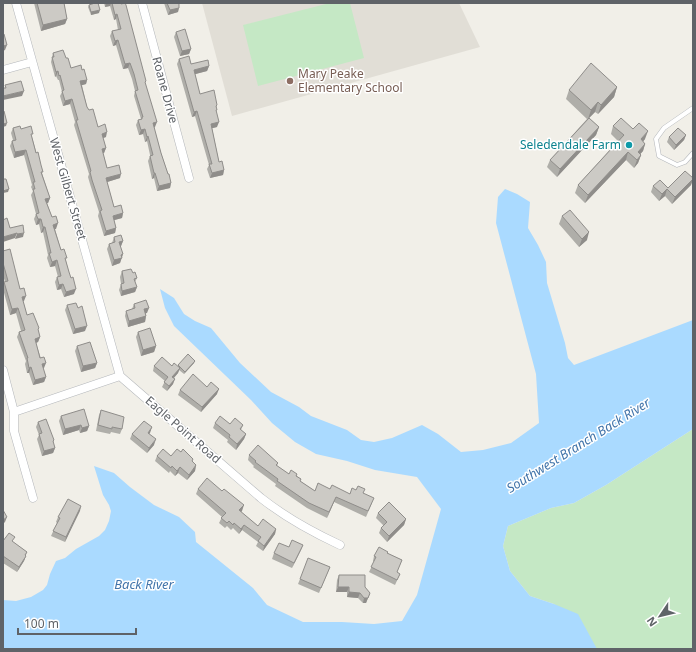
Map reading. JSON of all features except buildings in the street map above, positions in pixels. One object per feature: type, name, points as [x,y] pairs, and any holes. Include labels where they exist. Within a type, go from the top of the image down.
[{"type":"street","name":"West Gilbert Street","points":[[16,3],[120,376]]},
{"type":"street","name":"Roane Drive","points":[[142,3],[188,178]]},
{"type":"street","points":[[3,70],[32,62]]},
{"type":"street","points":[[3,370],[14,412],[14,432],[33,498]]},
{"type":"street","points":[[14,412],[120,376]]},
{"type":"street","name":"Eagle Point Road","points":[[120,376],[267,503],[314,533],[340,545]]},
{"type":"lane","points":[[693,108],[664,128],[656,139],[659,156],[677,165],[685,162],[693,153]]},
{"type":"shaded area","name":"Mary Peake Elementary School","points":[[202,3],[459,3],[480,47],[232,116]]},
{"type":"green space","points":[[330,3],[350,3],[364,58],[258,86],[243,25]]},
{"type":"green space","points":[[693,429],[693,649],[597,649],[554,604],[530,596],[510,571],[503,546],[508,526],[551,508],[574,503],[606,485]]},
{"type":"water","name":"Back River","points":[[505,189],[530,202],[528,228],[546,262],[547,283],[568,358],[574,365],[693,320],[693,429],[606,485],[574,503],[551,508],[508,526],[503,546],[510,571],[530,596],[578,614],[597,649],[3,649],[3,600],[16,601],[31,597],[43,590],[47,585],[56,561],[65,558],[76,549],[99,536],[105,530],[111,511],[103,495],[94,466],[114,473],[154,505],[179,517],[195,532],[196,542],[253,588],[267,605],[303,622],[374,624],[402,621],[417,595],[441,509],[417,477],[375,470],[347,461],[316,454],[295,442],[272,423],[251,400],[174,326],[165,308],[160,289],[174,298],[184,314],[211,328],[240,363],[271,392],[299,407],[311,416],[347,430],[361,440],[374,442],[392,438],[422,425],[438,434],[461,452],[483,450],[511,443],[539,423],[536,374],[496,223],[498,197]]},
{"type":"place","name":"Mary Peake Elementary School","points":[[290,81]]},
{"type":"place","name":"Seledendale Farm","points":[[629,145]]},
{"type":"water label","name":"Southwest Branch Back River","points":[[578,445]]}]
